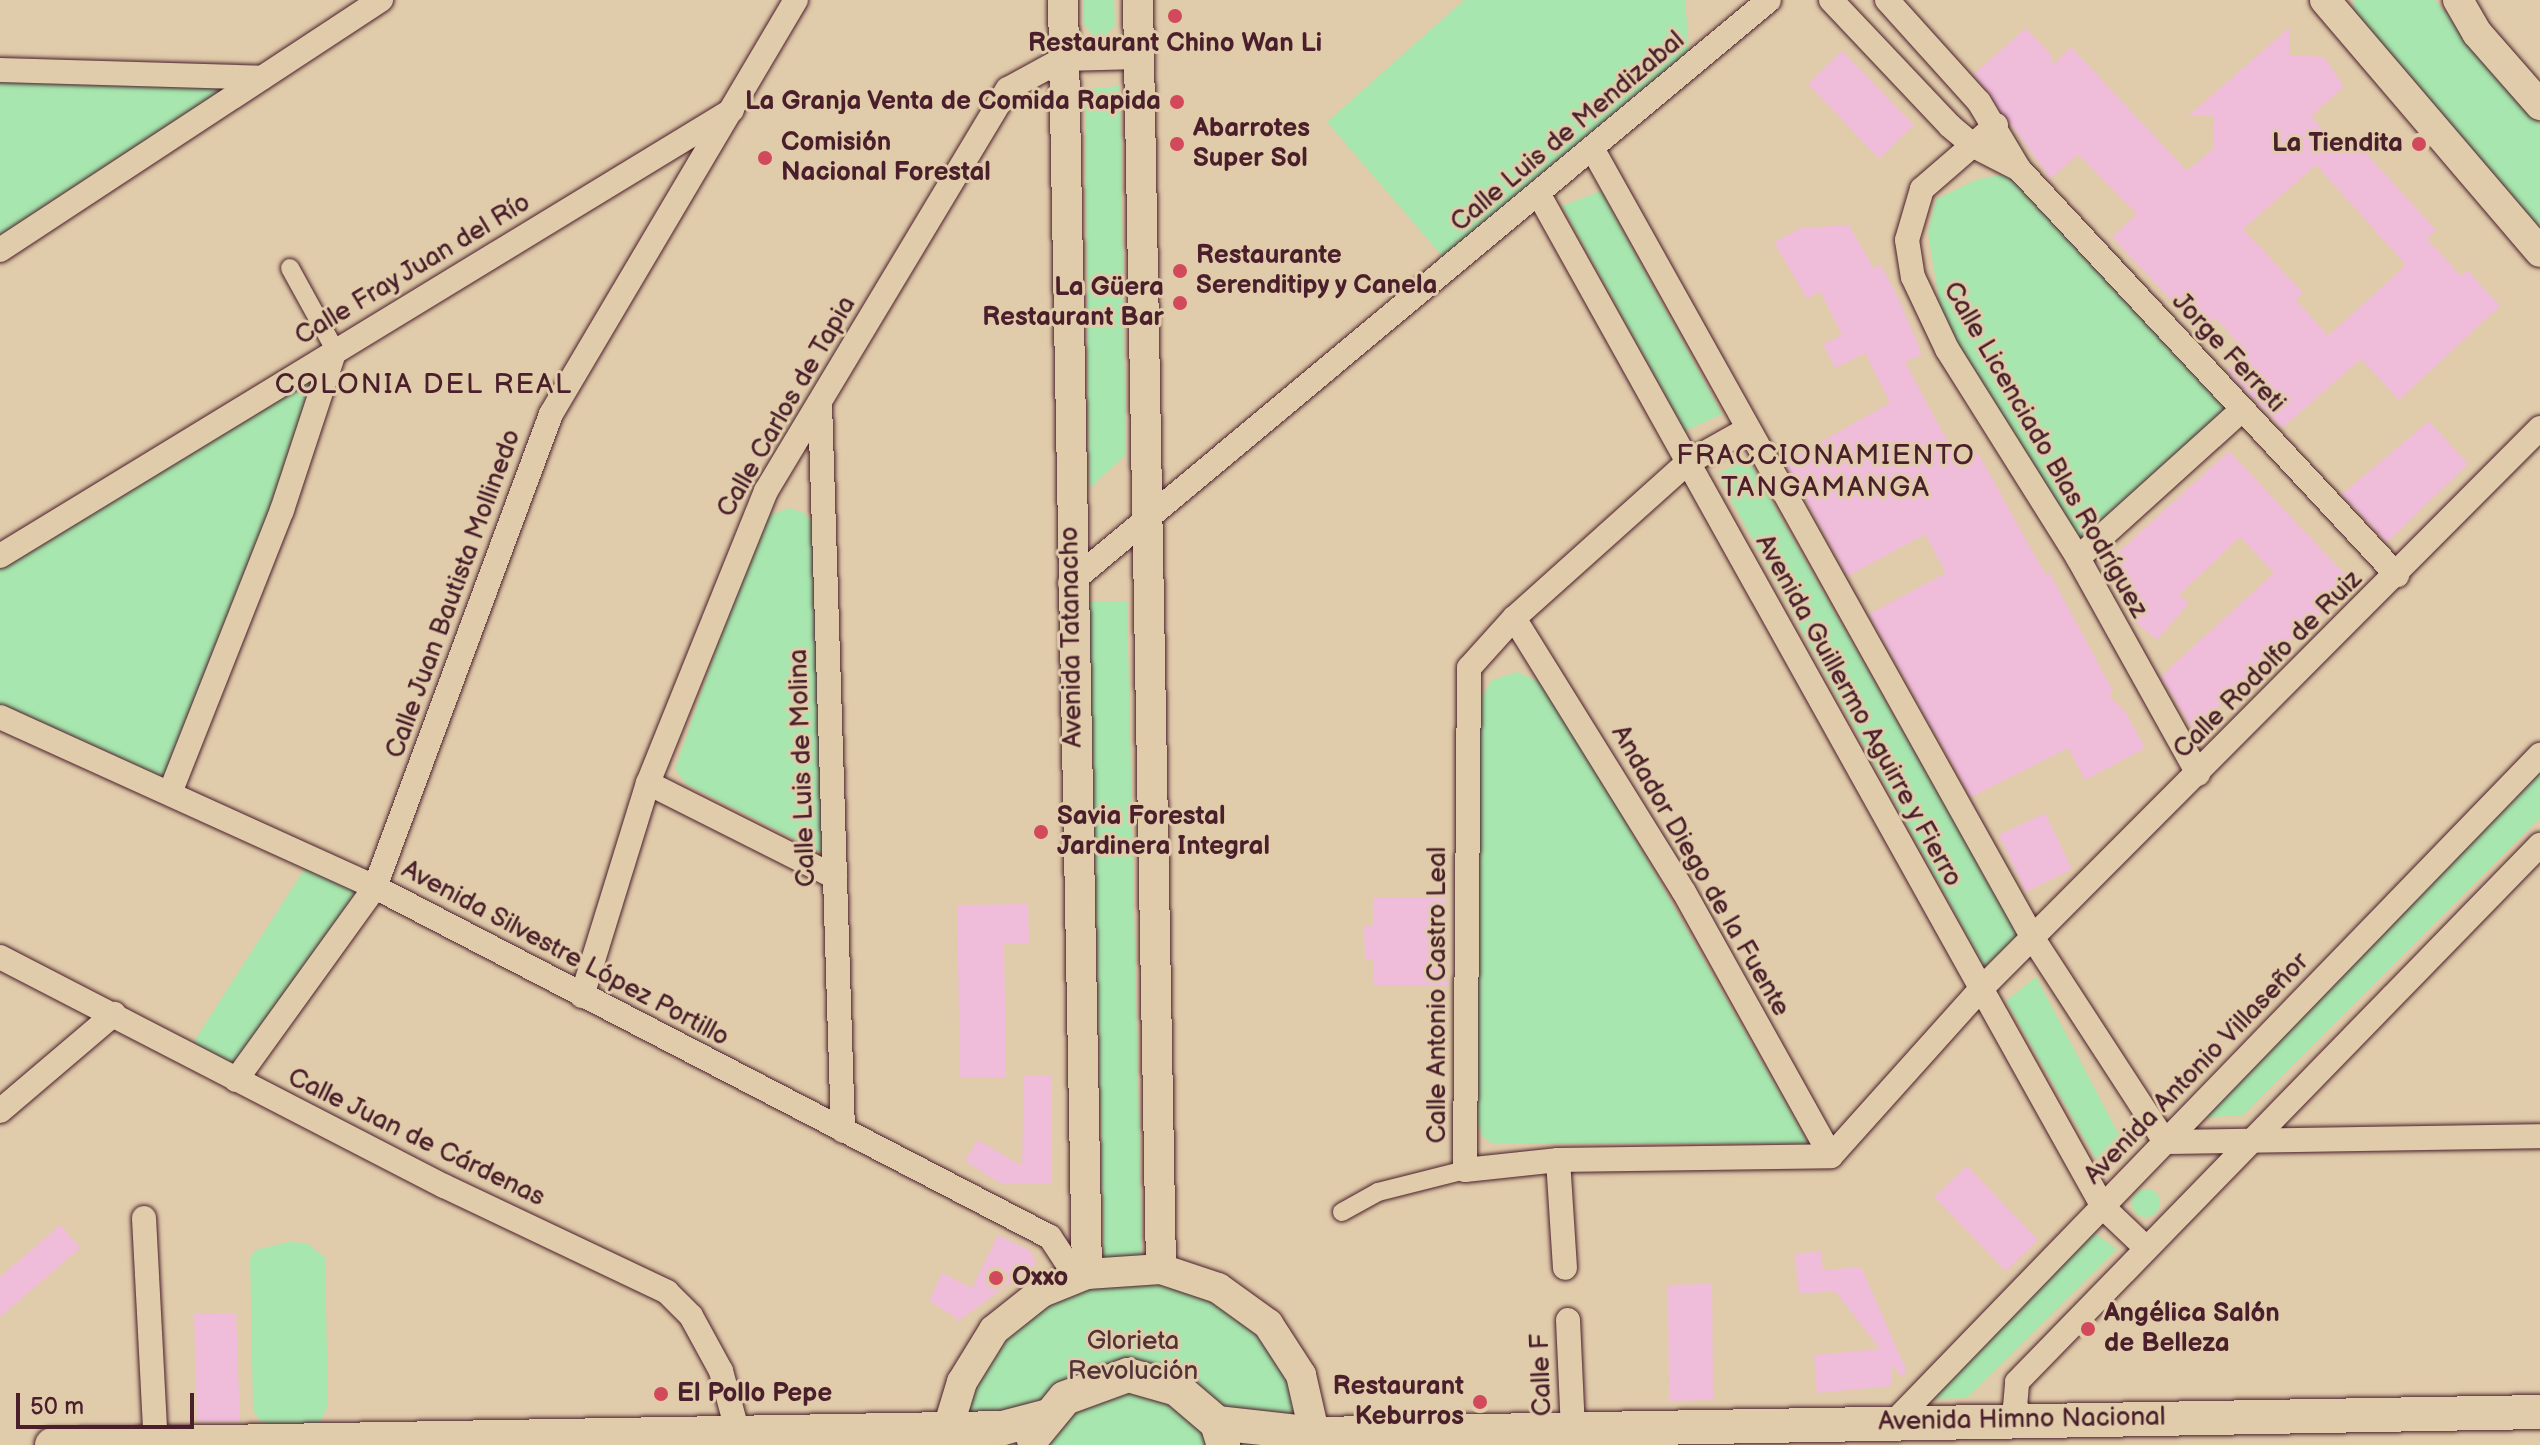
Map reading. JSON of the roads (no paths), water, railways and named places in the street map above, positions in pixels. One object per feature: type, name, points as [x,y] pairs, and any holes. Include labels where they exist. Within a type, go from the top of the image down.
[{"type":"main road","points":[[52,1445],[738,1433],[949,1437],[1003,1428],[1038,1431],[1065,1398],[1128,1375],[1177,1389],[1220,1434]]},
{"type":"main road","name":"Avenida Himno Nacional","points":[[1220,1434],[1317,1439],[1573,1429],[2540,1412]]},
{"type":"street","points":[[0,250],[381,0]]},
{"type":"street","name":"Calle Juan Bautista Mollinedo","points":[[236,1080],[375,887],[551,414],[796,0]]},
{"type":"street","name":"Avenida Tatanacho","points":[[1063,0],[1082,1276]]},
{"type":"street","points":[[1138,0],[1161,1269]]},
{"type":"street","name":"Calle Luis de Mendizabal","points":[[1070,583],[1147,523],[1769,0]]},
{"type":"street","name":"Jorge Ferreti","points":[[1831,0],[1974,146],[2019,169]]},
{"type":"street","name":"Jorge Ferreti","points":[[1887,0],[1996,125],[2019,169],[2397,575]]},
{"type":"street","points":[[2458,0],[2477,33],[2540,105]]},
{"type":"street","points":[[2333,4],[2540,252]]},
{"type":"street","name":"Calle Carlos de Tapia","points":[[582,996],[648,783],[751,519],[1008,89],[1063,59],[1139,57]]},
{"type":"street","points":[[0,70],[262,78]]},
{"type":"street","name":"Calle Fray Juan del Río","points":[[0,556],[734,108]]},
{"type":"street","name":"Calle Licenciado Blas Rodríguez","points":[[1996,125],[1922,189],[1907,240],[1913,277],[1947,349],[2078,558],[2198,774]]},
{"type":"street","name":"Avenida Guillermo Aguirre y Fierro","points":[[1592,148],[1746,430],[2034,940],[2165,1142]]},
{"type":"street","name":"Avenida Guillermo Aguirre y Fierro","points":[[1538,193],[2103,1207],[2144,1246]]},
{"type":"street","points":[[170,793],[282,510],[335,350],[290,268]]},
{"type":"street","name":"Calle Luis de Molina","points":[[820,403],[843,1131]]},
{"type":"street","points":[[2078,558],[2243,409]]},
{"type":"street","name":"Calle Rodolfo de Ruiz","points":[[2034,940],[2540,428]]},
{"type":"street","name":"Calle Antonio Castro Leal","points":[[1746,430],[1687,463],[1514,618],[1469,668],[1465,1170],[1558,1160],[1831,1156]]},
{"type":"street","name":"Andador Diego de la Fuente","points":[[1514,618],[1684,892],[1831,1156]]},
{"type":"street","name":"Avenida Silvestre López Portillo","points":[[0,717],[375,887],[1050,1237],[1082,1276]]},
{"type":"street","name":"Avenida Antonio Villaseñor","points":[[1894,1422],[2540,755]]},
{"type":"street","points":[[648,783],[835,877]]},
{"type":"street","points":[[2026,1420],[2015,1407],[2017,1382],[2144,1246],[2540,845]]},
{"type":"street","points":[[1831,1156],[1981,989],[2034,940]]},
{"type":"street","name":"Calle Juan de Cárdenas","points":[[0,957],[236,1080],[667,1292],[691,1316],[721,1371],[738,1433]]},
{"type":"street","points":[[0,1111],[114,1014]]},
{"type":"street","points":[[2165,1142],[2251,1138],[2540,1136]]},
{"type":"street","points":[[1558,1160],[1565,1268]]},
{"type":"street","points":[[1342,1212],[1378,1192],[1465,1170]]},
{"type":"street","points":[[144,1218],[156,1444]]},
{"type":"street","points":[[949,1437],[962,1382],[994,1330],[1042,1292],[1082,1276],[1161,1269],[1218,1288],[1268,1324],[1301,1375],[1317,1439]]},
{"type":"street","name":"Calle F","points":[[1568,1320],[1573,1429]]},
{"type":"place","name":"Restaurant Chino Wan Li","points":[[1175,16]]},
{"type":"place","name":"La Granja Venta de Comida Rapida","points":[[1177,102]]},
{"type":"place","name":"Abarrotes Super Sol","points":[[1177,144]]},
{"type":"place","name":"La Tiendita","points":[[2419,144]]},
{"type":"place","name":"Comisión Nacional Forestal","points":[[765,158]]},
{"type":"place","name":"Restaurante Serenditipy y Canela","points":[[1180,271]]},
{"type":"place","name":"La Güera Restaurant Bar","points":[[1180,303]]},
{"type":"place","name":"Savia Forestal Jardinera Integral","points":[[1041,832]]},
{"type":"place","name":"Oxxo","points":[[996,1278]]},
{"type":"place","name":"Angélica Salón de Belleza","points":[[2088,1329]]},
{"type":"place","name":"El Pollo Pepe","points":[[661,1394]]},
{"type":"place","name":"Restaurant Keburros","points":[[1480,1402]]},
{"type":"district","name":"COLONIA DEL REAL","points":[[424,385]]},
{"type":"district","name":"FRACCIONAMIENTO TANGAMANGA","points":[[1826,472]]},
{"type":"park label","name":"Glorieta Revolución","points":[[1133,1357]]}]
